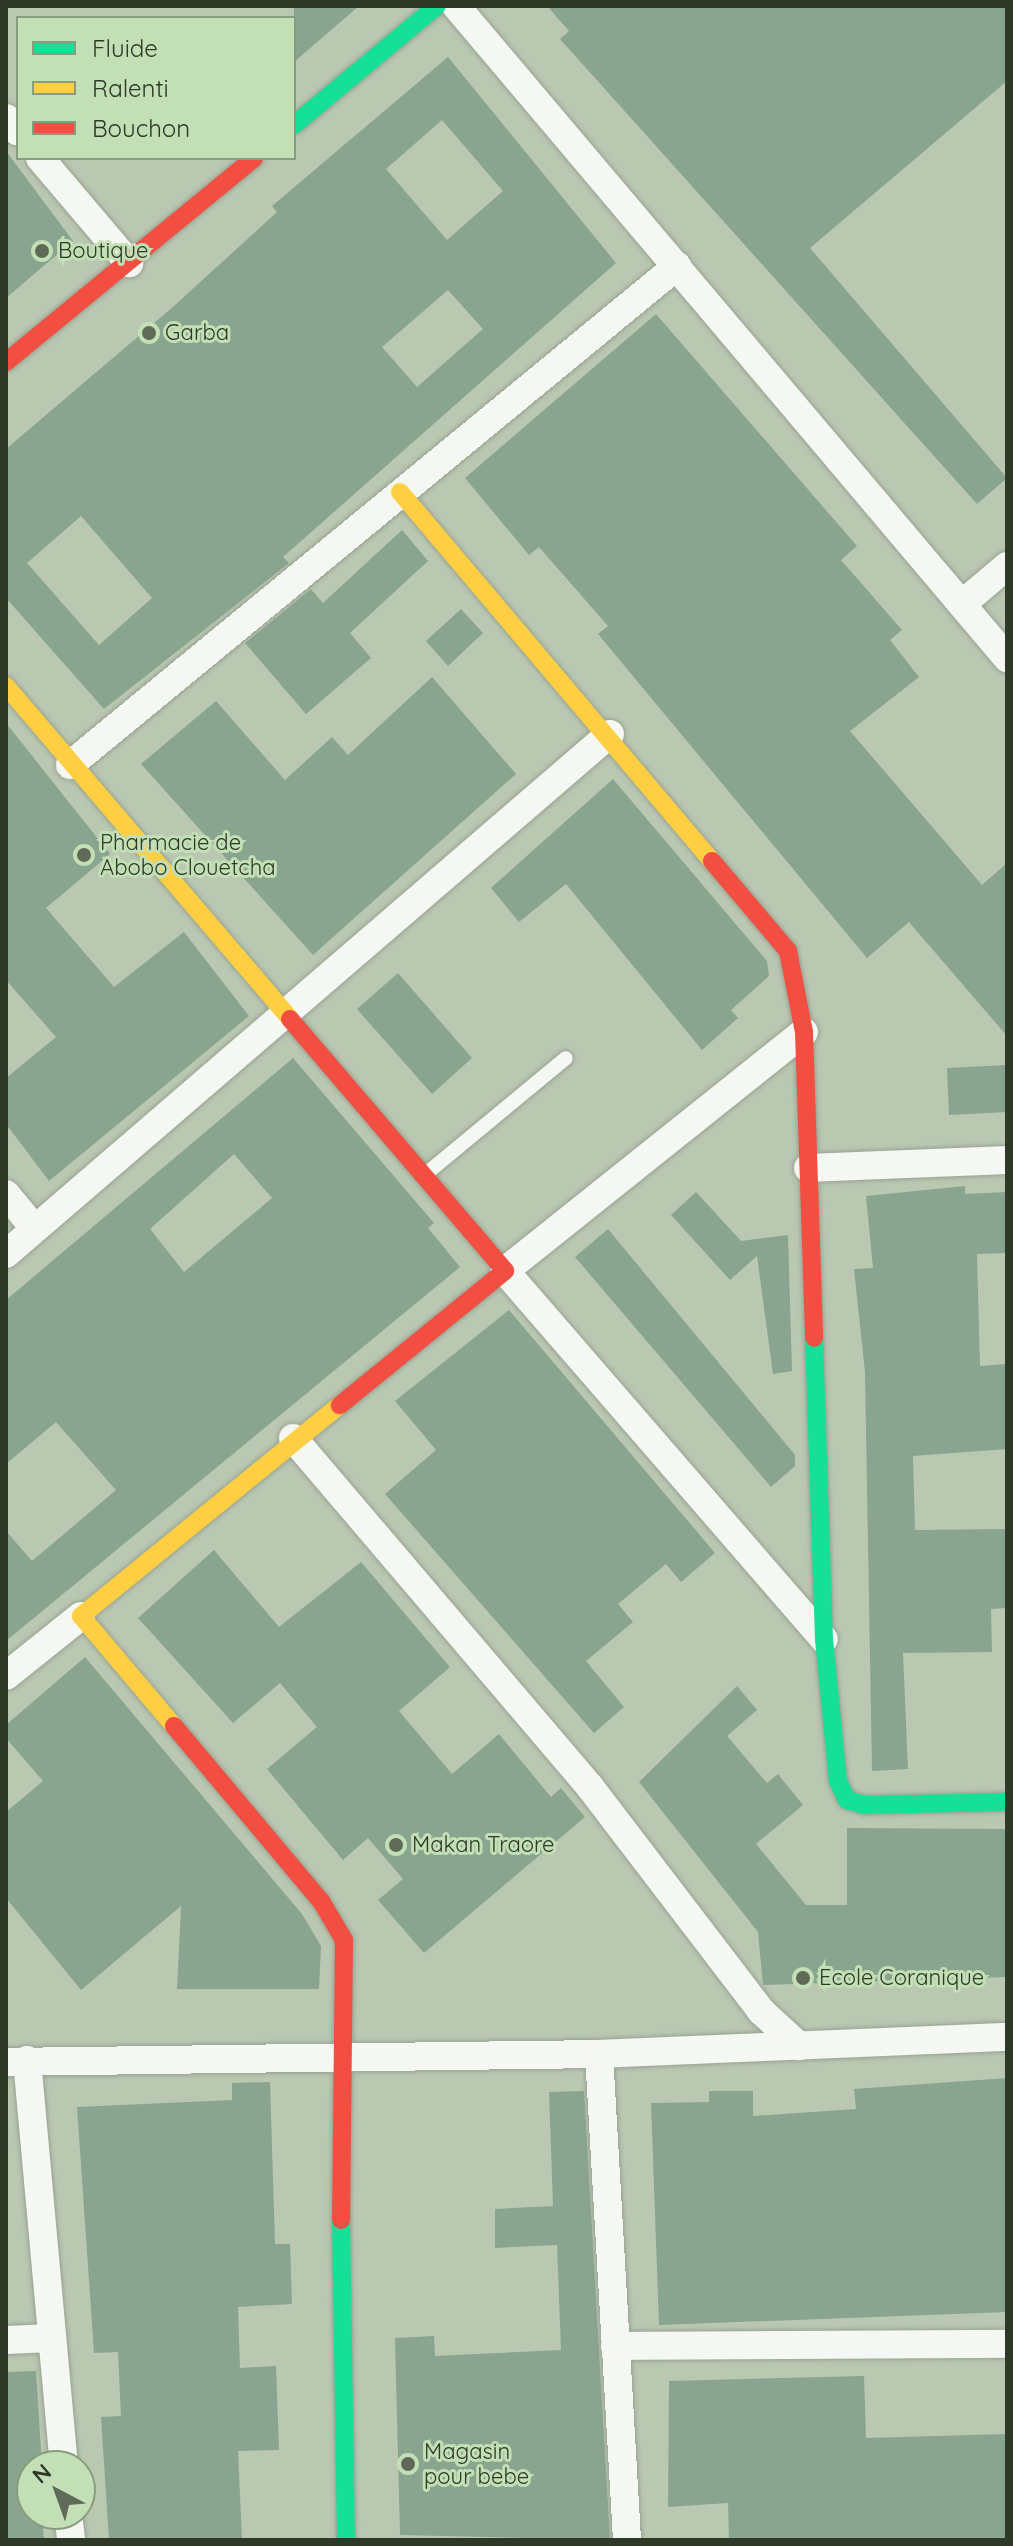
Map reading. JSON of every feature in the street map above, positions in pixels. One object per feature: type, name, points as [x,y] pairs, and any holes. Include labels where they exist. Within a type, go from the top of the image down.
[{"type":"street","points":[[296,123],[437,6]]},
{"type":"street","points":[[456,6],[1007,658]]},
{"type":"street","points":[[42,160],[129,263]]},
{"type":"street","points":[[6,362],[252,160]]},
{"type":"street","points":[[70,765],[677,266]]},
{"type":"street","points":[[400,492],[610,734],[788,951],[804,1032],[824,1639],[838,1781],[847,1800],[1007,1802]]},
{"type":"street","points":[[962,604],[1007,566]]},
{"type":"street","points":[[6,686],[70,765],[824,1639]]},
{"type":"street","points":[[6,1254],[287,1016],[610,734]]},
{"type":"street","points":[[6,1676],[293,1438],[804,1032]]},
{"type":"street","points":[[808,1168],[1007,1160]]},
{"type":"street","points":[[6,1194],[35,1229]]},
{"type":"street","points":[[293,1438],[590,1787],[761,2011],[799,2046]]},
{"type":"street","points":[[81,1616],[321,1901],[344,1940],[339,2057],[346,2540]]},
{"type":"street","points":[[62,2450],[52,2338],[16,2061],[599,2054],[1007,2037]]},
{"type":"street","points":[[599,2054],[627,2540]]},
{"type":"street","points":[[6,2340],[52,2338]]},
{"type":"street","points":[[615,2346],[1007,2344]]},
{"type":"lane","points":[[424,1176],[566,1058]]},
{"type":"building","points":[[294,6],[359,6],[296,60]]},
{"type":"building","points":[[547,6],[1007,6],[1007,81],[810,248],[1007,478],[977,504],[560,39],[569,31]]},
{"type":"building","points":[[448,57],[616,263],[283,557],[289,563],[104,709],[6,598],[6,449],[174,306],[277,212],[272,206]],"holes":[[[442,120],[503,191],[447,240],[386,169]],[[448,290],[483,329],[417,387],[382,347]],[[81,516],[152,598],[99,645],[27,563]]]},
{"type":"building","points":[[6,151],[73,241],[6,298]]},
{"type":"building","points":[[656,314],[857,546],[841,560],[902,630],[890,640],[919,677],[850,731],[982,885],[1007,863],[1007,1036],[909,922],[867,958],[598,634],[608,626],[539,547],[529,555],[465,478]]},
{"type":"building","points":[[402,530],[428,561],[350,633],[371,658],[306,714],[245,643],[311,589],[323,603]]},
{"type":"building","points":[[461,609],[483,633],[448,666],[426,641]]},
{"type":"building","points":[[432,677],[516,774],[313,955],[141,764],[216,701],[285,780],[332,737],[348,755]]},
{"type":"building","points":[[6,723],[110,854],[46,908],[114,987],[184,932],[249,1016],[49,1181],[6,1124],[6,1078],[56,1037],[6,980]]},
{"type":"building","points":[[613,779],[767,961],[769,976],[731,1010],[738,1018],[702,1050],[566,884],[519,922],[491,888]]},
{"type":"building","points":[[398,973],[472,1058],[432,1094],[357,1009]]},
{"type":"building","points":[[293,1058],[434,1223],[428,1228],[460,1267],[6,1641],[6,1531],[32,1561],[116,1490],[56,1422],[6,1464],[6,1300]],"holes":[[[234,1154],[272,1198],[184,1272],[150,1229]]]},
{"type":"building","points":[[1007,1065],[1007,1112],[949,1115],[947,1068]]},
{"type":"building","points":[[965,1186],[965,1194],[1007,1192],[1007,1253],[977,1254],[980,1366],[1007,1364],[1007,1449],[913,1456],[915,1530],[1007,1529],[1007,1608],[991,1609],[992,1652],[903,1653],[908,1769],[872,1771],[865,1372],[854,1269],[873,1268],[866,1196]]},
{"type":"building","points":[[696,1192],[741,1241],[788,1235],[792,1371],[773,1374],[757,1256],[730,1280],[671,1215]]},
{"type":"building","points":[[608,1229],[795,1455],[795,1466],[771,1487],[575,1257]]},
{"type":"building","points":[[509,1310],[715,1553],[681,1582],[666,1564],[618,1604],[633,1622],[586,1661],[624,1707],[594,1733],[385,1494],[436,1450],[395,1401]]},
{"type":"building","points":[[214,1550],[279,1627],[361,1562],[450,1667],[399,1711],[452,1774],[499,1734],[551,1797],[561,1788],[585,1817],[424,1953],[378,1900],[403,1879],[368,1838],[343,1860],[267,1769],[317,1727],[280,1683],[233,1723],[138,1618]]},
{"type":"building","points":[[85,1657],[302,1914],[321,1946],[319,1989],[177,1989],[181,1906],[81,1990],[6,1898],[6,1812],[43,1781],[6,1738],[6,1725]]},
{"type":"building","points":[[737,1686],[757,1710],[727,1736],[767,1783],[778,1774],[803,1805],[756,1844],[806,1905],[847,1905],[847,1828],[1007,1829],[1007,1977],[763,1985],[758,1932],[639,1782]]},
{"type":"building","points":[[1007,2078],[1007,2312],[659,2325],[651,2103],[709,2102],[709,2091],[753,2091],[753,2116],[856,2109],[854,2089]]},
{"type":"building","points":[[270,2082],[275,2244],[290,2244],[292,2304],[238,2307],[240,2368],[276,2366],[279,2450],[238,2451],[242,2540],[109,2540],[101,2417],[121,2416],[118,2352],[94,2353],[77,2107],[232,2100],[232,2083]]},
{"type":"building","points":[[584,2091],[610,2540],[400,2535],[395,2338],[434,2336],[435,2356],[561,2350],[557,2245],[495,2248],[495,2209],[553,2206],[549,2092]]},
{"type":"building","points":[[36,2371],[41,2450],[16,2450],[16,2530],[43,2530],[44,2540],[6,2540],[6,2372]]},
{"type":"building","points":[[864,2376],[866,2438],[1007,2434],[1007,2540],[729,2540],[728,2503],[668,2507],[669,2381]]},
{"type":"traffic: fast","points":[[296,123],[437,6]]},
{"type":"traffic: fast","points":[[814,1338],[824,1639],[838,1781],[847,1800],[865,1805],[1007,1802]]},
{"type":"traffic: fast","points":[[341,2220],[346,2540]]},
{"type":"traffic: slow","points":[[400,492],[712,861]]},
{"type":"traffic: slow","points":[[6,686],[290,1019]]},
{"type":"traffic: slow","points":[[174,1726],[81,1616],[340,1405]]},
{"type":"traffic: jam","points":[[6,362],[252,160]]},
{"type":"traffic: jam","points":[[712,861],[788,951],[804,1032],[814,1338]]},
{"type":"traffic: jam","points":[[290,1019],[505,1271],[340,1405]]},
{"type":"traffic: jam","points":[[174,1726],[321,1901],[344,1940],[341,2220]]},
{"type":"place","name":"Boutique","points":[[42,251]]},
{"type":"place","name":"Garba","points":[[149,333]]},
{"type":"place","name":"Pharmacie de Abobo Clouetcha","points":[[84,855]]},
{"type":"place","name":"Makan Traore","points":[[396,1845]]},
{"type":"place","name":"Ecole Coranique","points":[[803,1978]]},
{"type":"place","name":"Magasin pour bebe","points":[[408,2464]]}]
